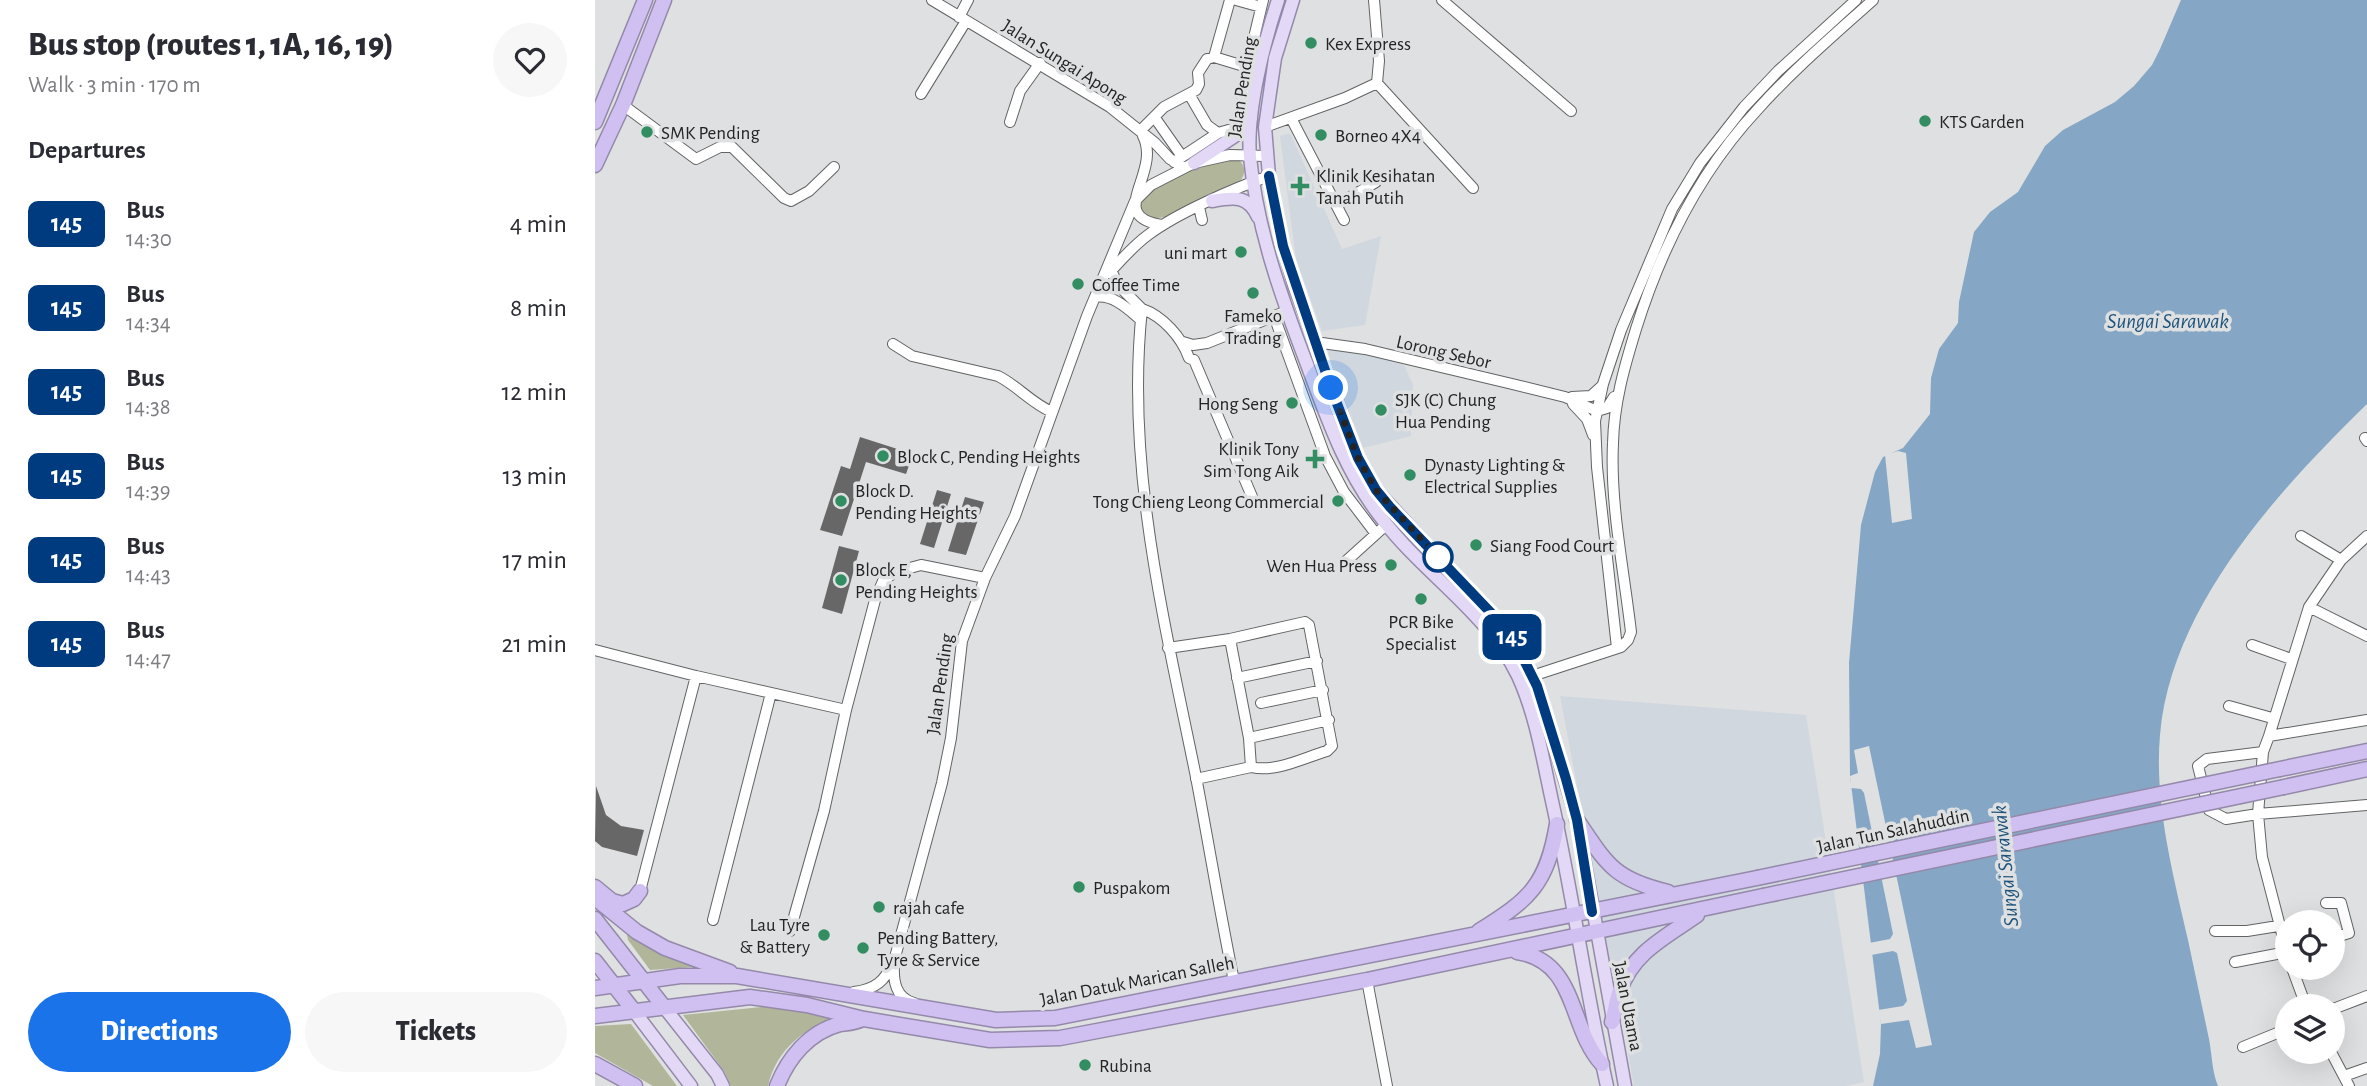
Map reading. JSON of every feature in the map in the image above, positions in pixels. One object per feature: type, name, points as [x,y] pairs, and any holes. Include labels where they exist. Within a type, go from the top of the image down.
[{"type":"highway","points":[[595,122],[645,0]]},
{"type":"highway","points":[[595,165],[623,105],[664,0]]},
{"type":"highway","name":"Jalan Tun Salahuddin","points":[[1592,912],[2367,751]]},
{"type":"highway","name":"Jalan Tun Salahuddin","points":[[1595,933],[2367,769]]},
{"type":"highway","points":[[1577,820],[1607,862],[1622,876],[1638,885],[1674,894]]},
{"type":"highway","points":[[1472,936],[1518,906],[1536,887],[1551,853],[1557,824]]},
{"type":"highway","points":[[595,887],[612,901],[623,904],[640,891]]},
{"type":"highway","points":[[595,898],[637,932],[665,948],[737,976]]},
{"type":"highway","points":[[1612,1022],[1619,992],[1633,964],[1651,946],[1704,910]]},
{"type":"highway","name":"Jalan Datuk Marican Salleh","points":[[595,988],[680,976],[737,976],[996,1020],[1055,1018],[1592,912]]},
{"type":"highway","points":[[595,919],[664,1007]]},
{"type":"highway","name":"Jalan Datuk Marican Salleh","points":[[595,1016],[750,997],[807,1004],[863,1019],[990,1040],[1060,1038],[1367,980],[1595,933]]},
{"type":"highway","points":[[1504,952],[1532,955],[1555,971],[1566,987],[1586,1044],[1602,1064]]},
{"type":"highway","points":[[595,961],[634,1011]]},
{"type":"highway","points":[[777,1086],[785,1066],[803,1046],[824,1030],[863,1019]]},
{"type":"highway","points":[[595,1064],[635,1086]]},
{"type":"main road","name":"Jalan Pending","points":[[1255,181],[1250,156],[1251,72],[1264,10],[1278,0]]},
{"type":"main road","name":"Jalan Pending","points":[[1269,176],[1265,127],[1275,58],[1293,0]]},
{"type":"main road","points":[[1183,162],[1244,130],[1252,118]]},
{"type":"main road","name":"Jalan Utama","points":[[1269,176],[1283,246],[1358,458],[1376,490],[1506,629],[1532,676],[1561,759],[1577,820],[1595,933],[1625,1086]]},
{"type":"main road","name":"Jalan Utama","points":[[1255,181],[1261,224],[1274,275],[1345,463],[1386,525],[1481,621],[1507,656],[1523,687],[1557,824],[1607,1086]]},
{"type":"main road","points":[[1213,201],[1233,197],[1245,200],[1251,204],[1261,224]]},
{"type":"main road","points":[[664,1007],[717,1074],[723,1086]]},
{"type":"main road","points":[[634,1011],[691,1086]]},
{"type":"street","name":"Jalan Sungai Apong","points":[[933,0],[1110,107],[1183,162]]},
{"type":"street","points":[[921,94],[963,19],[968,0]]},
{"type":"street","points":[[1214,57],[1230,0]]},
{"type":"street","points":[[1236,0],[1264,10]]},
{"type":"street","points":[[1374,0],[1379,61],[1377,83],[1473,188]]},
{"type":"street","points":[[1442,0],[1571,111]]},
{"type":"street","points":[[1617,648],[1595,442],[1597,411],[1603,384],[1649,259],[1672,209],[1720,136],[1778,71],[1856,0]]},
{"type":"street","points":[[1532,676],[1617,648],[1628,640],[1631,632],[1612,463],[1618,390],[1651,285],[1684,212],[1701,184],[1757,110],[1873,0]]},
{"type":"street","points":[[1101,281],[1135,201],[1149,158],[1148,145],[1141,132],[1164,107],[1196,90],[1199,84],[1198,73],[1207,59],[1214,57],[1251,72],[1241,119],[1236,127],[1218,133],[1151,185],[1135,201]]},
{"type":"street","points":[[1010,122],[1020,91],[1040,63]]},
{"type":"street","points":[[1265,127],[1345,98],[1377,83]]},
{"type":"street","points":[[1189,94],[1207,125],[1218,133]]},
{"type":"street","points":[[623,105],[696,159],[720,147],[732,147],[791,201],[809,191],[834,167]]},
{"type":"street","points":[[1155,118],[1183,162]]},
{"type":"street","points":[[1290,118],[1344,220]]},
{"type":"street","points":[[1183,162],[1214,156],[1266,156]]},
{"type":"street","name":"Jalan Pending","points":[[894,961],[944,771],[951,738],[963,641],[985,578],[1015,516],[1101,281],[1145,236],[1162,225],[1269,176]]},
{"type":"street","points":[[1336,205],[1376,182]]},
{"type":"street","points":[[1135,201],[1139,218],[1162,225]]},
{"type":"street","points":[[1199,207],[1202,220]]},
{"type":"street","points":[[1111,270],[1118,285],[1142,314],[1138,393],[1140,469],[1168,648],[1234,981]]},
{"type":"street","points":[[1095,297],[1103,295],[1142,314],[1150,312],[1183,342],[1193,345],[1207,343],[1287,311]]},
{"type":"street","points":[[1273,316],[1325,456],[1344,492],[1376,534]]},
{"type":"street","points":[[1183,342],[1189,358],[1194,360],[1253,499]]},
{"type":"street","name":"Lorong Sebor","points":[[1315,342],[1366,349],[1565,397],[1597,411]]},
{"type":"street","points":[[1194,360],[1207,343]]},
{"type":"street","points":[[893,344],[912,356],[998,376],[1008,381],[1035,405],[1052,412]]},
{"type":"street","points":[[1565,397],[1591,396],[1603,384]]},
{"type":"street","points":[[1597,411],[1607,408],[1618,390]]},
{"type":"street","points":[[1565,397],[1587,419],[1595,442]]},
{"type":"street","points":[[1343,563],[1386,525]]},
{"type":"street","points":[[2301,536],[2341,559]]},
{"type":"street","points":[[2275,912],[2263,857],[2258,814],[2263,752],[2309,607],[2341,559],[2367,536]]},
{"type":"street","points":[[790,931],[824,811],[846,710],[875,600],[883,581],[895,572],[921,565],[985,578]]},
{"type":"street","points":[[2309,607],[2367,636]]},
{"type":"street","points":[[1168,648],[1308,623],[1317,661],[1333,739],[1332,746],[1327,751],[1279,766],[1262,769],[1251,767],[1196,779]]},
{"type":"street","points":[[1230,639],[1249,738],[1251,767]]},
{"type":"street","points":[[2252,645],[2291,659]]},
{"type":"street","points":[[595,650],[846,710]]},
{"type":"street","points":[[1237,678],[1317,661]]},
{"type":"street","points":[[640,891],[696,676]]},
{"type":"street","points":[[1261,703],[1323,690]]},
{"type":"street","points":[[713,920],[771,693]]},
{"type":"street","points":[[2229,706],[2272,718]]},
{"type":"street","points":[[1249,738],[1329,720]]},
{"type":"street","points":[[2269,736],[2367,720]]},
{"type":"street","points":[[2263,752],[2207,759],[2198,766],[2209,810],[2226,818],[2367,805]]},
{"type":"street","points":[[2326,902],[2341,903],[2343,910]]},
{"type":"street","points":[[2345,918],[2349,933],[2345,934]]},
{"type":"street","points":[[2214,930],[2247,931],[2275,926]]},
{"type":"street","points":[[2235,962],[2275,954]]},
{"type":"street","points":[[844,993],[871,990],[887,976],[894,961]]},
{"type":"street","points":[[894,961],[897,991],[906,1001],[931,1009]]},
{"type":"street","points":[[1367,980],[1387,1086]]},
{"type":"street","points":[[2345,1004],[2367,996]]},
{"type":"street","points":[[2243,1047],[2275,1035]]},
{"type":"street","points":[[2337,1064],[2346,1081],[2367,1068]]},
{"type":"shaded area","name":"Klinik Kesihatan Tanah Putih","points":[[1290,133],[1342,249],[1381,236],[1365,325],[1322,331],[1296,260],[1280,136]]},
{"type":"shaded area","name":"SJK (C) Chung Hua Pending","points":[[1352,347],[1404,365],[1413,385],[1411,436],[1363,448],[1327,350]]},
{"type":"shaded area","points":[[1560,696],[1806,715],[1864,1082],[1846,1086],[1634,1086]]},
{"type":"green space","points":[[1231,159],[1239,160],[1243,165],[1241,180],[1166,217],[1149,219],[1142,213],[1140,206],[1147,196],[1167,180],[1193,168]]},
{"type":"green space","points":[[626,930],[706,966],[650,970],[628,940]]},
{"type":"green space","points":[[772,1006],[841,1016],[816,1026],[794,1041],[778,1061],[768,1086],[731,1086],[724,1071],[683,1015]]},
{"type":"green space","points":[[631,1024],[677,1086],[653,1086],[595,1053],[595,1026]]},
{"type":"water","name":"Sungai Sarawak","points":[[2181,0],[2367,0],[2367,404],[2299,474],[2266,513],[2207,596],[2185,641],[2168,687],[2160,735],[2160,786],[2166,838],[2218,1086],[1873,1086],[1880,1054],[1881,1024],[1850,776],[1849,663],[1861,525],[1875,472],[1883,457],[1903,448],[1930,414],[1931,378],[1939,349],[1958,323],[1959,302],[1974,232],[1990,212],[2018,192],[2045,146],[2063,130],[2115,102],[2134,86],[2152,65]]},
{"type":"pier","points":[[1898,451],[1906,453],[1912,519],[1892,523],[1885,455]]},
{"type":"pier","points":[[1869,746],[1932,1045],[1916,1048],[1909,1020],[1881,1024],[1878,1010],[1903,1006],[1907,1001],[1897,953],[1893,951],[1871,955],[1869,943],[1890,939],[1893,934],[1864,793],[1861,789],[1851,788],[1850,776],[1858,773],[1854,750]]},
{"type":"building","points":[[860,437],[913,454],[906,474],[866,462],[842,536],[820,530],[841,466],[850,469]]},
{"type":"building","points":[[937,490],[951,494],[934,548],[920,544]]},
{"type":"building","points":[[965,497],[984,502],[966,555],[948,551]]},
{"type":"building","name":"Block E, Pending Heights","points":[[839,546],[859,551],[842,614],[822,608]]},
{"type":"building","points":[[596,786],[606,815],[621,826],[644,830],[637,856],[602,847],[595,841]]},
{"type":"bus line","name":"145","points":[[1269,176],[1283,246],[1295,288],[1358,458],[1376,490],[1390,507],[1512,638],[1537,686],[1561,759],[1577,820],[1592,912]]},
{"type":"place","name":"Kex Express","points":[[1311,43]]},
{"type":"place","name":"KTS Garden","points":[[1925,121]]},
{"type":"place","name":"SMK Pending","points":[[647,132]]},
{"type":"place","name":"Borneo 4X4","points":[[1321,135]]},
{"type":"place","name":"Klinik Kesihatan Tanah Putih","points":[[1300,186]]},
{"type":"place","name":"uni mart","points":[[1241,252]]},
{"type":"place","name":"Coffee Time","points":[[1078,284]]},
{"type":"place","name":"Fameko Trading","points":[[1253,293]]},
{"type":"place","name":"Hong Seng","points":[[1292,403]]},
{"type":"place","name":"SJK (C) Chung Hua Pending","points":[[1381,410]]},
{"type":"place","name":"Block C, Pending Heights","points":[[883,456]]},
{"type":"place","name":"Klinik Tony Sim Tong Aik","points":[[1315,459]]},
{"type":"place","name":"Dynasty Lighting & Electrical Supplies","points":[[1410,475]]},
{"type":"place","name":"Block D. Pending Heights","points":[[841,501]]},
{"type":"place","name":"Tong Chieng Leong Commercial","points":[[1338,501]]},
{"type":"place","name":"Siang Food Court","points":[[1476,545]]},
{"type":"place","name":"Wen Hua Press","points":[[1391,565]]},
{"type":"place","name":"Block E, Pending Heights","points":[[841,580]]},
{"type":"place","name":"PCR Bike Specialist","points":[[1421,599]]},
{"type":"place","name":"Puspakom","points":[[1079,887]]},
{"type":"place","name":"rajah cafe","points":[[879,907]]},
{"type":"place","name":"Lau Tyre & Battery","points":[[824,935]]},
{"type":"place","name":"Pending Battery, Tyre & Service","points":[[863,948]]},
{"type":"place","name":"Rubina","points":[[1085,1065]]},
{"type":"route","points":[[1331,388],[1358,458],[1376,490],[1440,559],[1438,557]]}]
